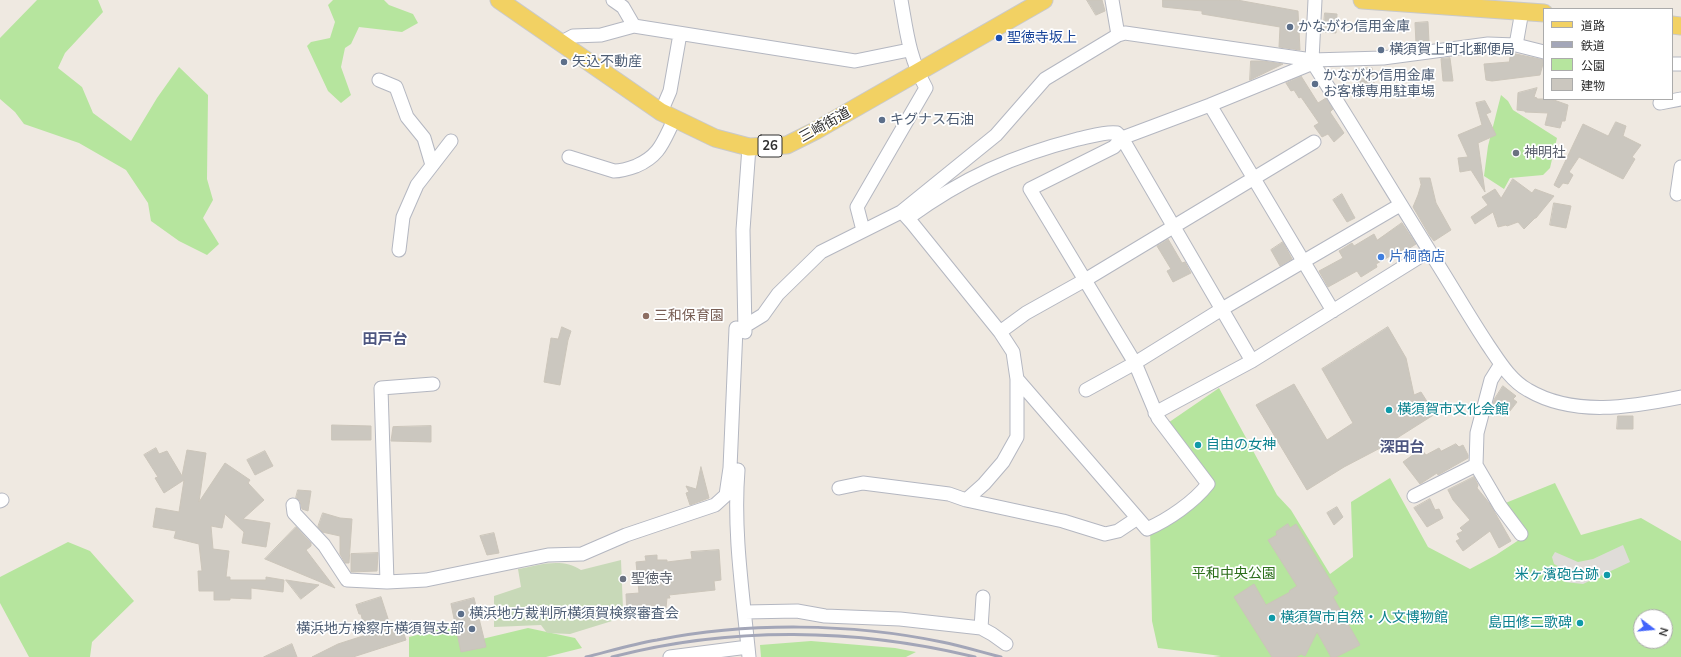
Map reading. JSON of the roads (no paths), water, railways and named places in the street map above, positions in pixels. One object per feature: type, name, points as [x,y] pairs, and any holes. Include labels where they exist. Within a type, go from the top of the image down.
[{"type":"main road","name":"三崎街道","points":[[499,0],[560,43],[668,115],[715,138],[749,146],[787,145],[815,132],[1033,3]]},
{"type":"main road","points":[[1362,0],[1543,13]]},
{"type":"street","points":[[613,0],[623,7],[634,26]]},
{"type":"street","points":[[863,230],[857,207],[926,88],[917,72],[909,50],[901,0]]},
{"type":"street","points":[[1112,0],[1118,35]]},
{"type":"street","points":[[1315,0],[1312,61],[1380,169],[1400,205],[1471,320],[1501,364],[1515,380],[1526,389],[1544,398],[1562,403],[1592,407],[1637,406],[1681,398]]},
{"type":"street","points":[[1516,45],[1522,11]]},
{"type":"street","points":[[560,43],[573,36],[601,35],[634,26],[855,61],[909,50]]},
{"type":"street","points":[[905,215],[996,135],[1045,79],[1118,35],[1125,33],[1312,61],[1383,58],[1488,44],[1516,45],[1543,52]]},
{"type":"street","points":[[569,157],[614,171],[622,171],[646,161],[656,154],[668,115],[670,91],[680,34]]},
{"type":"street","points":[[1017,380],[1136,519],[1147,529],[1159,524],[1199,495],[1208,484],[1155,413],[1135,363],[1030,189],[1114,147],[1122,138],[1210,105],[1312,61]]},
{"type":"street","points":[[379,80],[396,87],[407,117],[424,138],[432,165]]},
{"type":"street","points":[[1660,103],[1681,99]]},
{"type":"street","points":[[1210,105],[1333,311]]},
{"type":"street","points":[[741,327],[763,315],[778,294],[821,252],[863,230],[905,215],[974,176],[1023,155],[1107,133],[1117,133],[1122,138],[1252,361]]},
{"type":"street","points":[[399,250],[403,217],[417,185],[451,141]]},
{"type":"street","points":[[1000,332],[1026,313],[1085,280],[1314,142]]},
{"type":"street","points":[[670,657],[749,652],[737,541],[736,495],[743,230],[749,146]]},
{"type":"street","points":[[1677,194],[1681,166]]},
{"type":"street","points":[[1086,390],[1135,363],[1222,309],[1400,205]]},
{"type":"street","points":[[905,215],[1000,332],[1013,352],[1017,380],[1017,438],[1003,462],[984,484],[966,500]]},
{"type":"street","points":[[1155,413],[1252,361],[1429,251]]},
{"type":"street","points":[[293,505],[294,513],[324,545],[347,580],[387,582],[426,580],[548,555],[582,554],[626,535],[715,505],[726,495],[730,468],[741,327]]},
{"type":"street","points":[[1501,364],[1491,380],[1477,433],[1476,465],[1500,506],[1521,534]]},
{"type":"street","points":[[387,582],[381,388],[433,384]]},
{"type":"street","points":[[1414,496],[1476,465]]},
{"type":"street","points":[[840,488],[863,483],[949,494],[966,500],[1063,521],[1105,534],[1118,531],[1136,519]]},
{"type":"street","points":[[981,628],[983,597]]},
{"type":"street","points":[[745,612],[797,611],[825,616],[900,619],[981,628],[1006,644]]},
{"type":"railway","points":[[586,657],[657,640],[692,634],[727,630],[800,627],[872,631],[907,636],[949,644],[1001,657]]},
{"type":"railway","points":[[612,657],[657,647],[702,640],[794,634],[885,640],[930,647],[975,657]]},
{"type":"place","name":"かながわ信用金庫","points":[[1290,27]]},
{"type":"place","name":"聖徳寺坂上","points":[[999,38]]},
{"type":"place","name":"横須賀上町北郵便局","points":[[1381,50]]},
{"type":"place","name":"矢込不動産","points":[[564,62]]},
{"type":"place","name":"かながわ信用金庫 お客様専用駐車場","points":[[1315,84]]},
{"type":"place","name":"キグナス石油","points":[[882,120]]},
{"type":"place","name":"神明社","points":[[1516,153]]},
{"type":"place","name":"片桐商店","points":[[1381,257]]},
{"type":"place","name":"三和保育園","points":[[646,316]]},
{"type":"place","name":"横須賀市文化会館","points":[[1389,410]]},
{"type":"place","name":"自由の女神","points":[[1198,445]]},
{"type":"place","name":"米ヶ濱砲台跡","points":[[1607,575]]},
{"type":"place","name":"聖徳寺","points":[[623,579]]},
{"type":"place","name":"横浜地方裁判所横須賀検察審査会","points":[[461,614]]},
{"type":"place","name":"横須賀市自然・人文博物館","points":[[1272,618]]},
{"type":"place","name":"島田修二歌碑","points":[[1580,623]]},
{"type":"place","name":"横浜地方検察庁横須賀支部","points":[[472,629]]},
{"type":"district","name":"田戸台","points":[[385,339]]},
{"type":"district","name":"深田台","points":[[1402,447]]},
{"type":"park label","name":"平和中央公園","points":[[1234,574]]}]
